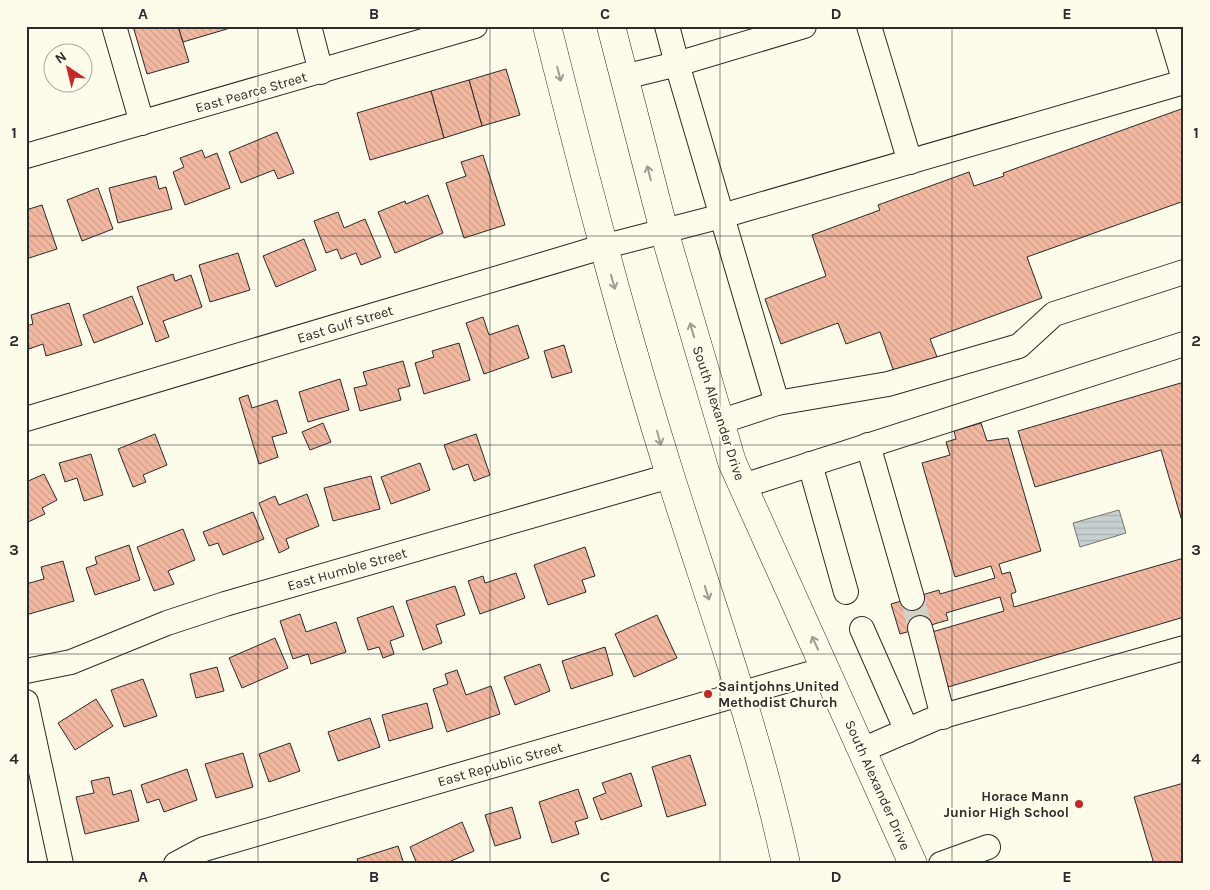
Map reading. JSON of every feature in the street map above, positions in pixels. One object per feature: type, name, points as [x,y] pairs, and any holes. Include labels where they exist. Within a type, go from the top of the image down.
[{"type":"main road","points":[[547,26],[602,247],[670,476],[740,695],[787,858]]},
{"type":"main road","name":"South Alexander Drive","points":[[611,26],[664,231],[732,462],[913,864]]},
{"type":"street","points":[[114,26],[142,123]]},
{"type":"street","points":[[309,26],[322,72]]},
{"type":"street","name":"East Pearce Street","points":[[26,156],[322,72],[475,26]]},
{"type":"street","points":[[667,26],[777,403]]},
{"type":"street","points":[[624,77],[677,64],[804,26]]},
{"type":"street","points":[[869,26],[910,162]]},
{"type":"street","points":[[1168,26],[1184,80]]},
{"type":"street","name":"East Gulf Street","points":[[26,419],[602,247],[722,216],[1184,80]]},
{"type":"street","points":[[719,422],[777,403],[888,384],[1019,346],[1054,314],[1184,272]]},
{"type":"street","points":[[743,486],[1184,344]]},
{"type":"street","points":[[868,446],[912,598]]},
{"type":"street","points":[[810,464],[846,592]]},
{"type":"street","name":"East Humble Street","points":[[26,671],[71,662],[168,623],[225,604],[670,476]]},
{"type":"street","points":[[920,628],[943,717]]},
{"type":"street","points":[[862,629],[907,731]]},
{"type":"street","points":[[862,750],[943,717],[1184,648]]},
{"type":"street","name":"East Republic Street","points":[[176,864],[204,849],[826,669]]},
{"type":"street","points":[[26,702],[61,864]]},
{"type":"street","points":[[941,864],[988,847]]},
{"type":"shaded area","points":[[1119,510],[1126,533],[1080,547],[1073,523]]},
{"type":"building","points":[[133,26],[178,26],[189,62],[147,74]]},
{"type":"building","points":[[178,26],[237,26],[183,42]]},
{"type":"building","points":[[506,69],[520,115],[482,126],[469,80]]},
{"type":"building","points":[[469,80],[482,126],[444,138],[431,91]]},
{"type":"building","points":[[431,91],[444,138],[370,160],[357,113]]},
{"type":"building","points":[[1184,108],[1184,201],[1027,257],[1042,298],[930,339],[937,357],[894,372],[880,332],[846,344],[838,323],[781,344],[765,299],[826,276],[812,235],[880,210],[878,205],[969,172],[974,186],[1004,176],[1003,173]]},
{"type":"building","points":[[277,132],[294,173],[278,179],[274,170],[241,183],[229,152]]},
{"type":"building","points":[[202,150],[205,158],[217,153],[230,188],[185,205],[173,172],[184,167],[180,158]]},
{"type":"building","points":[[483,155],[505,225],[464,238],[446,183],[466,176],[461,162]]},
{"type":"building","points":[[156,176],[159,189],[166,187],[172,209],[118,223],[109,188]]},
{"type":"building","points":[[98,188],[113,229],[82,241],[67,200]]},
{"type":"building","points":[[428,195],[443,233],[395,253],[378,212],[405,201],[406,204]]},
{"type":"building","points":[[42,205],[57,249],[26,259],[26,210]]},
{"type":"building","points":[[338,212],[344,228],[365,219],[381,257],[361,265],[356,253],[341,259],[337,249],[326,253],[314,221]]},
{"type":"building","points":[[304,239],[316,270],[276,287],[263,256]]},
{"type":"building","points":[[238,253],[250,290],[210,302],[199,265]]},
{"type":"building","points":[[173,274],[175,281],[191,275],[202,307],[163,321],[169,337],[156,342],[137,287]]},
{"type":"building","points":[[132,296],[143,324],[94,343],[83,315]]},
{"type":"building","points":[[69,303],[82,345],[46,356],[43,344],[29,349],[26,326],[33,324],[31,315]]},
{"type":"building","points":[[483,317],[489,335],[518,325],[529,358],[484,374],[466,323]]},
{"type":"building","points":[[459,343],[470,380],[424,394],[415,363],[434,357],[432,351]]},
{"type":"building","points":[[564,345],[572,372],[552,378],[544,351]]},
{"type":"building","points":[[403,361],[410,386],[398,389],[401,400],[360,411],[354,388],[367,385],[363,372]]},
{"type":"building","points":[[340,379],[349,410],[308,422],[299,392]]},
{"type":"building","points":[[1184,382],[1184,528],[1161,450],[1035,487],[1018,431]]},
{"type":"building","points":[[248,395],[252,408],[277,400],[287,433],[272,437],[278,457],[259,464],[239,398]]},
{"type":"building","points":[[323,423],[331,442],[310,450],[302,432]]},
{"type":"building","points":[[981,423],[987,441],[1008,438],[1041,551],[999,564],[1002,574],[1010,572],[1016,592],[1011,594],[1014,607],[1184,558],[1184,617],[948,687],[932,632],[1004,611],[1000,597],[946,613],[948,620],[900,634],[891,604],[939,590],[940,594],[995,578],[991,566],[955,577],[922,463],[950,455],[946,442],[956,439],[954,431]]},
{"type":"building","points":[[155,434],[167,465],[143,475],[146,482],[133,487],[118,449]]},
{"type":"building","points":[[476,434],[490,475],[474,481],[468,464],[453,470],[444,445]]},
{"type":"building","points":[[91,454],[103,495],[84,501],[77,478],[65,482],[59,463]]},
{"type":"building","points":[[420,463],[430,490],[391,504],[381,477]]},
{"type":"building","points":[[44,474],[57,500],[42,508],[45,514],[26,523],[26,482]]},
{"type":"building","points":[[371,476],[380,509],[333,521],[324,488]]},
{"type":"building","points":[[307,494],[319,526],[286,539],[289,548],[279,553],[259,503],[275,496],[279,505]]},
{"type":"building","points":[[253,512],[264,539],[223,555],[218,543],[209,546],[203,532]]},
{"type":"building","points":[[183,529],[195,560],[168,571],[174,584],[154,591],[137,547]]},
{"type":"building","points":[[129,545],[140,580],[95,595],[86,568],[97,564],[95,557]]},
{"type":"building","points":[[585,547],[595,576],[582,580],[586,592],[548,605],[534,565]]},
{"type":"building","points":[[63,561],[74,601],[26,615],[26,584],[44,579],[41,567]]},
{"type":"building","points":[[516,573],[525,598],[480,614],[468,581],[483,576],[485,583]]},
{"type":"building","points":[[455,586],[465,615],[436,625],[442,643],[423,650],[406,601]]},
{"type":"building","points":[[393,606],[404,636],[390,641],[394,654],[383,658],[379,647],[368,650],[357,618]]},
{"type":"building","points":[[300,614],[306,632],[336,622],[346,652],[311,664],[308,654],[293,659],[280,621]]},
{"type":"building","points":[[657,615],[677,658],[634,677],[615,634]]},
{"type":"building","points":[[275,638],[288,668],[242,688],[229,658]]},
{"type":"building","points":[[605,647],[613,675],[571,689],[562,661]]},
{"type":"building","points":[[540,664],[550,691],[515,705],[504,677]]},
{"type":"building","points":[[217,667],[224,691],[196,698],[190,674]]},
{"type":"building","points":[[457,670],[466,695],[491,686],[500,714],[447,732],[433,689],[448,684],[445,674]]},
{"type":"building","points":[[143,679],[157,716],[124,727],[111,690]]},
{"type":"building","points":[[96,699],[113,726],[75,750],[58,723]]},
{"type":"building","points":[[427,703],[433,728],[389,741],[382,715]]},
{"type":"building","points":[[370,718],[380,747],[338,761],[328,732]]},
{"type":"building","points":[[290,743],[300,771],[269,782],[259,754]]},
{"type":"building","points":[[243,753],[253,787],[216,798],[205,764]]},
{"type":"building","points":[[690,755],[706,805],[667,817],[652,767]]},
{"type":"building","points":[[187,769],[197,800],[164,812],[159,799],[147,803],[141,785]]},
{"type":"building","points":[[631,773],[642,806],[601,820],[593,798],[606,793],[602,783]]},
{"type":"building","points":[[109,777],[113,795],[131,790],[139,821],[85,834],[76,797],[94,793],[91,781]]},
{"type":"building","points":[[1184,783],[1184,864],[1154,864],[1134,797]]},
{"type":"building","points":[[578,789],[588,818],[575,822],[579,834],[552,843],[539,802]]},
{"type":"building","points":[[512,807],[521,838],[495,846],[485,815]]},
{"type":"building","points":[[462,822],[474,851],[444,864],[417,864],[410,847]]},
{"type":"building","points":[[398,846],[404,864],[359,864],[357,859]]},
{"type":"tunnel","points":[[912,598],[920,628]]},
{"type":"place","name":"Saintjohns United Methodist Church","points":[[708,694]]},
{"type":"place","name":"Horace Mann Junior High School","points":[[1079,804]]}]
